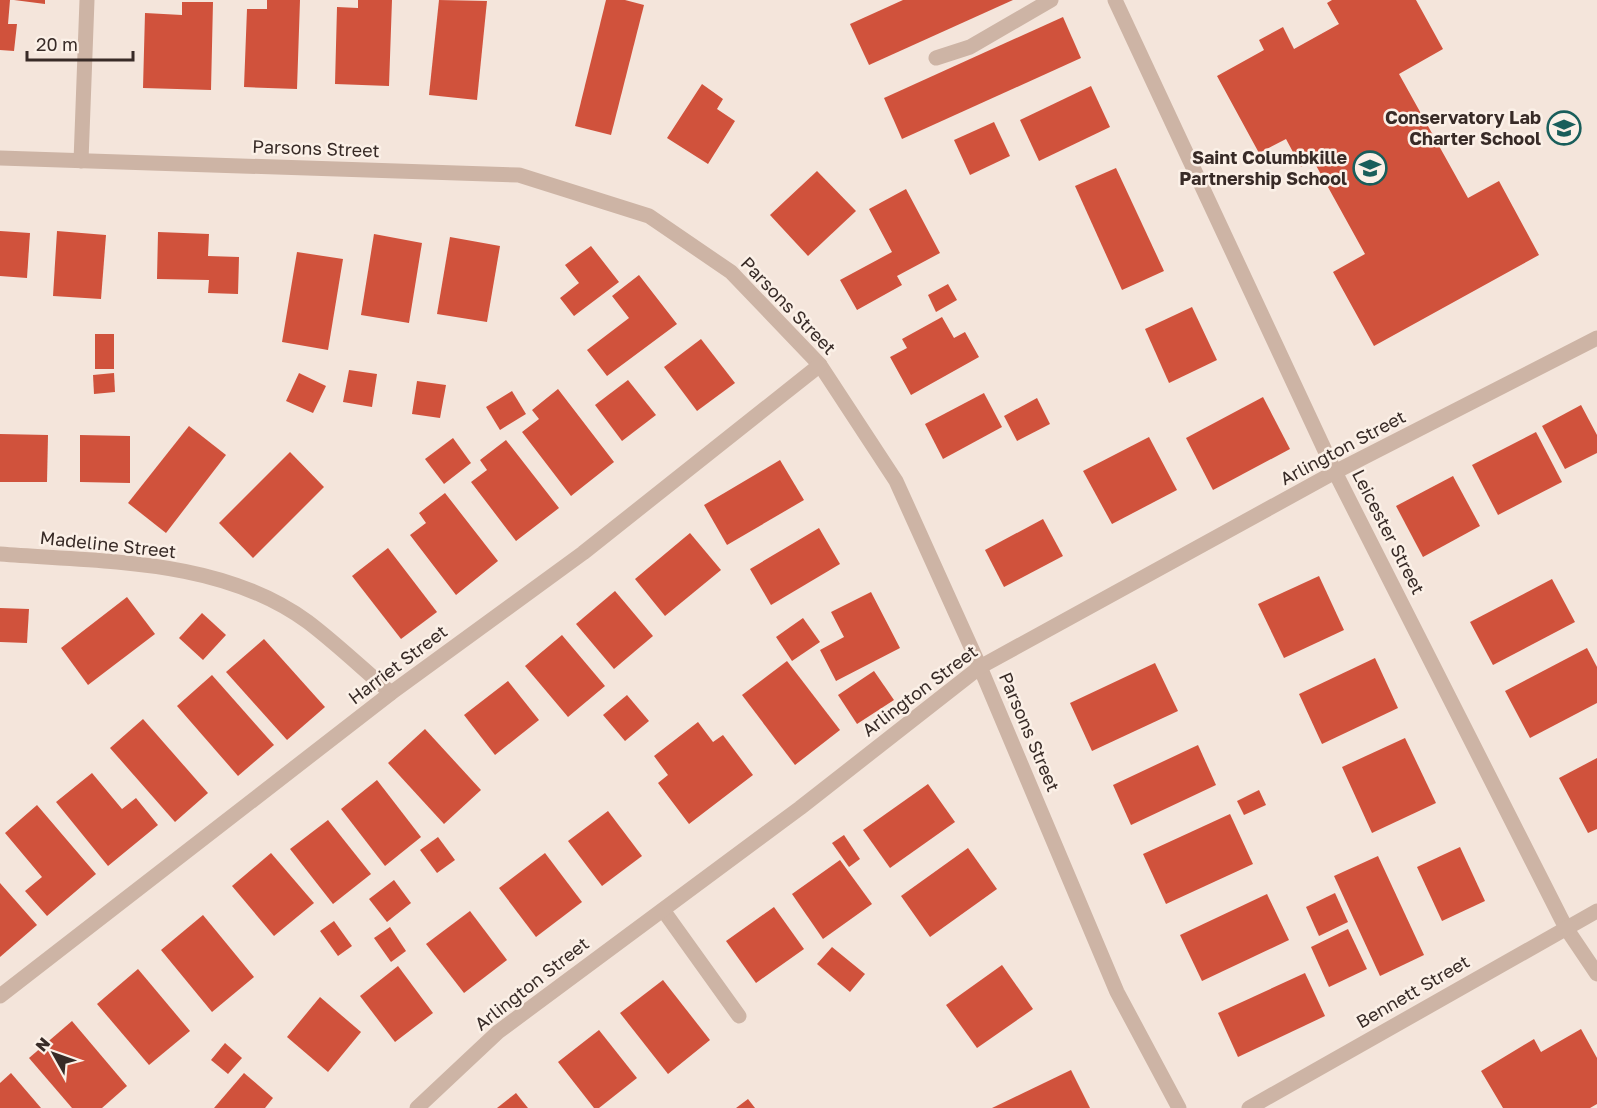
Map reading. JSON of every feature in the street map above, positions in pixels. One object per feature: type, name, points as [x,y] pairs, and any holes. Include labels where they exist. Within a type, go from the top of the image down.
[{"type":"street","points":[[81,161],[87,0]]},
{"type":"street","points":[[936,58],[970,47],[1051,0]]},
{"type":"street","name":"Leicester Street","points":[[1115,0],[1335,472],[1566,928],[1597,974]]},
{"type":"street","name":"Parsons Street","points":[[0,158],[519,175],[649,216],[731,273],[820,365],[896,481],[980,667],[1117,992],[1179,1108]]},
{"type":"street","name":"Arlington Street","points":[[417,1108],[498,1032],[800,808],[980,667],[1335,472],[1597,338]]},
{"type":"street","name":"Harriet Street","points":[[0,996],[392,693],[583,553],[820,365]]},
{"type":"street","name":"Madeline Street","points":[[0,554],[159,566],[247,589],[307,621],[392,693]]},
{"type":"street","points":[[663,910],[738,1016]]},
{"type":"street","name":"Bennett Street","points":[[1249,1108],[1597,911]]},
{"type":"building","points":[[0,0],[10,0],[8,24],[17,24],[14,51],[0,50]]},
{"type":"building","points":[[14,0],[45,0],[45,4]]},
{"type":"building","points":[[267,0],[300,0],[297,89],[244,87],[247,9],[267,9]]},
{"type":"building","points":[[358,0],[392,0],[389,86],[335,84],[337,7],[358,8]]},
{"type":"building","points":[[439,0],[487,1],[477,100],[429,95]]},
{"type":"building","points":[[606,0],[625,0],[644,5],[611,135],[575,126]]},
{"type":"building","points":[[903,0],[1013,0],[869,65],[850,24]]},
{"type":"building","points":[[1332,0],[1416,0],[1443,49],[1399,74],[1468,198],[1499,181],[1539,255],[1374,346],[1333,272],[1365,254],[1313,160],[1301,167],[1286,139],[1259,153],[1217,76],[1264,50],[1259,40],[1283,27],[1294,49],[1339,24],[1327,3]]},
{"type":"building","points":[[182,2],[213,2],[211,90],[143,88],[145,13],[182,15]]},
{"type":"building","points":[[1063,17],[1081,58],[902,139],[884,98]]},
{"type":"building","points":[[702,84],[723,99],[717,109],[735,121],[708,164],[667,138]]},
{"type":"building","points":[[1091,86],[1110,127],[1039,161],[1020,120]]},
{"type":"building","points":[[994,122],[1010,156],[970,175],[954,140]]},
{"type":"building","points":[[1116,168],[1164,271],[1122,290],[1075,186]]},
{"type":"building","points":[[817,171],[856,211],[808,256],[770,215]]},
{"type":"building","points":[[906,189],[940,253],[897,276],[902,285],[857,310],[840,280],[892,252],[869,209]]},
{"type":"building","points":[[0,231],[30,233],[27,278],[0,276]]},
{"type":"building","points":[[57,231],[106,235],[101,299],[53,296]]},
{"type":"building","points":[[158,232],[209,234],[208,256],[239,257],[238,294],[208,293],[209,280],[157,279]]},
{"type":"building","points":[[374,234],[422,243],[409,323],[361,315]]},
{"type":"building","points":[[450,237],[500,246],[487,322],[437,314]]},
{"type":"building","points":[[591,246],[619,282],[574,316],[560,298],[579,283],[565,265]]},
{"type":"building","points":[[297,252],[343,259],[328,350],[282,342]]},
{"type":"building","points":[[639,275],[677,324],[607,376],[587,350],[629,318],[612,296]]},
{"type":"building","points":[[948,284],[957,300],[936,312],[928,295]]},
{"type":"building","points":[[1192,307],[1217,360],[1169,383],[1145,329]]},
{"type":"building","points":[[942,317],[954,338],[965,332],[979,357],[911,395],[890,357],[907,348],[902,339]]},
{"type":"building","points":[[95,334],[114,334],[114,369],[95,369]]},
{"type":"building","points":[[701,339],[735,383],[697,411],[664,367]]},
{"type":"building","points":[[349,370],[377,374],[372,407],[343,402]]},
{"type":"building","points":[[114,373],[115,392],[94,394],[93,375]]},
{"type":"building","points":[[299,373],[326,386],[313,413],[286,401]]},
{"type":"building","points":[[628,380],[656,415],[622,441],[595,405]]},
{"type":"building","points":[[417,381],[446,385],[440,418],[412,414]]},
{"type":"building","points":[[558,389],[614,462],[571,496],[522,432],[539,419],[532,410]]},
{"type":"building","points":[[512,391],[526,414],[500,430],[486,407]]},
{"type":"building","points":[[984,393],[1002,427],[943,459],[925,424]]},
{"type":"building","points":[[1263,397],[1290,449],[1213,490],[1186,438]]},
{"type":"building","points":[[1037,398],[1050,424],[1017,441],[1004,416]]},
{"type":"building","points":[[1581,405],[1597,435],[1597,453],[1565,469],[1542,426]]},
{"type":"building","points":[[189,426],[226,455],[166,533],[128,503]]},
{"type":"building","points":[[1536,432],[1562,482],[1498,515],[1472,465]]},
{"type":"building","points":[[0,434],[48,435],[47,482],[0,482]]},
{"type":"building","points":[[80,435],[130,436],[130,483],[80,482]]},
{"type":"building","points":[[1149,437],[1177,490],[1112,524],[1083,471]]},
{"type":"building","points":[[453,438],[471,463],[444,484],[425,459]]},
{"type":"building","points":[[506,440],[559,508],[516,541],[471,482],[487,470],[480,460]]},
{"type":"building","points":[[290,452],[324,487],[253,558],[219,523]]},
{"type":"building","points":[[780,460],[804,500],[727,545],[704,505]]},
{"type":"building","points":[[1453,476],[1480,526],[1423,557],[1396,506]]},
{"type":"building","points":[[445,493],[498,561],[456,595],[410,535],[426,523],[419,513]]},
{"type":"building","points":[[1043,519],[1063,556],[1004,587],[985,550]]},
{"type":"building","points":[[819,528],[840,564],[771,605],[750,569]]},
{"type":"building","points":[[690,533],[721,570],[665,616],[635,579]]},
{"type":"building","points":[[388,548],[437,612],[401,639],[352,576]]},
{"type":"building","points":[[1319,576],[1344,630],[1284,658],[1258,604]]},
{"type":"building","points":[[1552,579],[1575,622],[1493,665],[1470,622]]},
{"type":"building","points":[[615,591],[653,636],[614,669],[576,624]]},
{"type":"building","points":[[871,592],[900,648],[836,681],[820,650],[844,637],[831,612]]},
{"type":"building","points":[[127,597],[155,634],[88,685],[61,648]]},
{"type":"building","points":[[0,608],[29,609],[27,643],[0,642]]},
{"type":"building","points":[[202,613],[226,635],[203,660],[179,638]]},
{"type":"building","points":[[803,618],[820,642],[792,661],[776,637]]},
{"type":"building","points":[[562,635],[605,686],[568,717],[525,666]]},
{"type":"building","points":[[264,639],[325,707],[287,740],[226,672]]},
{"type":"building","points":[[1587,648],[1597,667],[1597,703],[1530,738],[1505,691]]},
{"type":"building","points":[[1375,658],[1398,708],[1322,744],[1299,694]]},
{"type":"building","points":[[787,661],[840,730],[795,765],[742,695]]},
{"type":"building","points":[[1155,663],[1178,711],[1092,751],[1070,703]]},
{"type":"building","points":[[874,671],[894,700],[857,724],[838,695]]},
{"type":"building","points":[[212,675],[274,745],[238,776],[177,706]]},
{"type":"building","points":[[508,681],[539,720],[495,755],[464,715]]},
{"type":"building","points":[[627,695],[649,721],[625,741],[603,715]]},
{"type":"building","points":[[143,719],[208,793],[175,822],[110,748]]},
{"type":"building","points":[[698,722],[713,742],[723,735],[753,775],[689,824],[658,783],[668,775],[654,756]]},
{"type":"building","points":[[425,729],[481,790],[444,824],[388,763]]},
{"type":"building","points":[[1405,738],[1436,803],[1372,833],[1342,767]]},
{"type":"building","points":[[1198,745],[1216,785],[1131,825],[1113,785]]},
{"type":"building","points":[[1597,758],[1597,829],[1588,833],[1559,778]]},
{"type":"building","points":[[92,773],[122,809],[136,798],[158,825],[108,866],[56,802]]},
{"type":"building","points":[[377,780],[421,837],[385,866],[341,809]]},
{"type":"building","points":[[928,784],[955,822],[890,868],[863,830]]},
{"type":"building","points":[[1259,790],[1266,805],[1244,815],[1237,801]]},
{"type":"building","points":[[37,805],[96,874],[47,916],[25,891],[42,877],[5,833]]},
{"type":"building","points":[[608,811],[642,856],[602,886],[568,841]]},
{"type":"building","points":[[1230,814],[1253,864],[1166,904],[1143,854]]},
{"type":"building","points":[[328,820],[371,874],[333,904],[290,849]]},
{"type":"building","points":[[844,835],[860,859],[849,867],[832,843]]},
{"type":"building","points":[[438,837],[455,860],[437,873],[420,850]]},
{"type":"building","points":[[1460,847],[1485,901],[1442,921],[1417,867]]},
{"type":"building","points":[[968,848],[997,889],[930,937],[901,896]]},
{"type":"building","points":[[271,853],[314,903],[274,936],[232,886]]},
{"type":"building","points":[[545,853],[582,902],[536,937],[499,888]]},
{"type":"building","points":[[1378,856],[1424,955],[1380,976],[1334,876]]},
{"type":"building","points":[[840,860],[872,904],[823,939],[792,894]]},
{"type":"building","points":[[394,880],[411,903],[387,922],[369,899]]},
{"type":"building","points":[[0,883],[37,925],[0,957]]},
{"type":"building","points":[[1335,893],[1348,922],[1319,936],[1306,907]]},
{"type":"building","points":[[1267,894],[1289,940],[1202,981],[1180,935]]},
{"type":"building","points":[[774,907],[804,949],[756,983],[726,941]]},
{"type":"building","points":[[470,911],[507,960],[464,993],[426,944]]},
{"type":"building","points":[[203,915],[254,977],[212,1012],[161,950]]},
{"type":"building","points":[[334,921],[352,946],[338,956],[320,931]]},
{"type":"building","points":[[390,927],[406,951],[391,962],[374,938]]},
{"type":"building","points":[[1348,929],[1367,969],[1329,987],[1311,947]]},
{"type":"building","points":[[832,947],[865,974],[850,992],[817,964]]},
{"type":"building","points":[[1002,965],[1033,1009],[977,1048],[946,1005]]},
{"type":"building","points":[[398,966],[433,1013],[395,1042],[360,996]]},
{"type":"building","points":[[138,969],[190,1031],[149,1065],[97,1004]]},
{"type":"building","points":[[1305,973],[1325,1016],[1238,1057],[1218,1013]]},
{"type":"building","points":[[663,980],[710,1040],[668,1074],[620,1013]]},
{"type":"building","points":[[320,997],[361,1032],[328,1072],[287,1037]]},
{"type":"building","points":[[72,1021],[127,1086],[102,1108],[72,1108],[29,1058]]},
{"type":"building","points":[[1581,1029],[1597,1058],[1597,1104],[1590,1108],[1503,1108],[1481,1071],[1534,1039],[1541,1052]]},
{"type":"building","points":[[599,1030],[637,1078],[599,1108],[594,1108],[558,1062]]},
{"type":"building","points":[[225,1043],[242,1058],[228,1074],[211,1060]]},
{"type":"building","points":[[1071,1070],[1090,1108],[992,1108]]},
{"type":"building","points":[[11,1073],[41,1108],[0,1108],[0,1083]]},
{"type":"building","points":[[244,1073],[273,1098],[265,1108],[214,1108]]},
{"type":"building","points":[[516,1093],[528,1108],[497,1108]]},
{"type":"building","points":[[748,1099],[755,1108],[736,1108]]},
{"type":"place","name":"Conservatory Lab Charter School","points":[[1564,128]]},
{"type":"place","name":"Saint Columbkille Partnership School","points":[[1370,168]]}]
